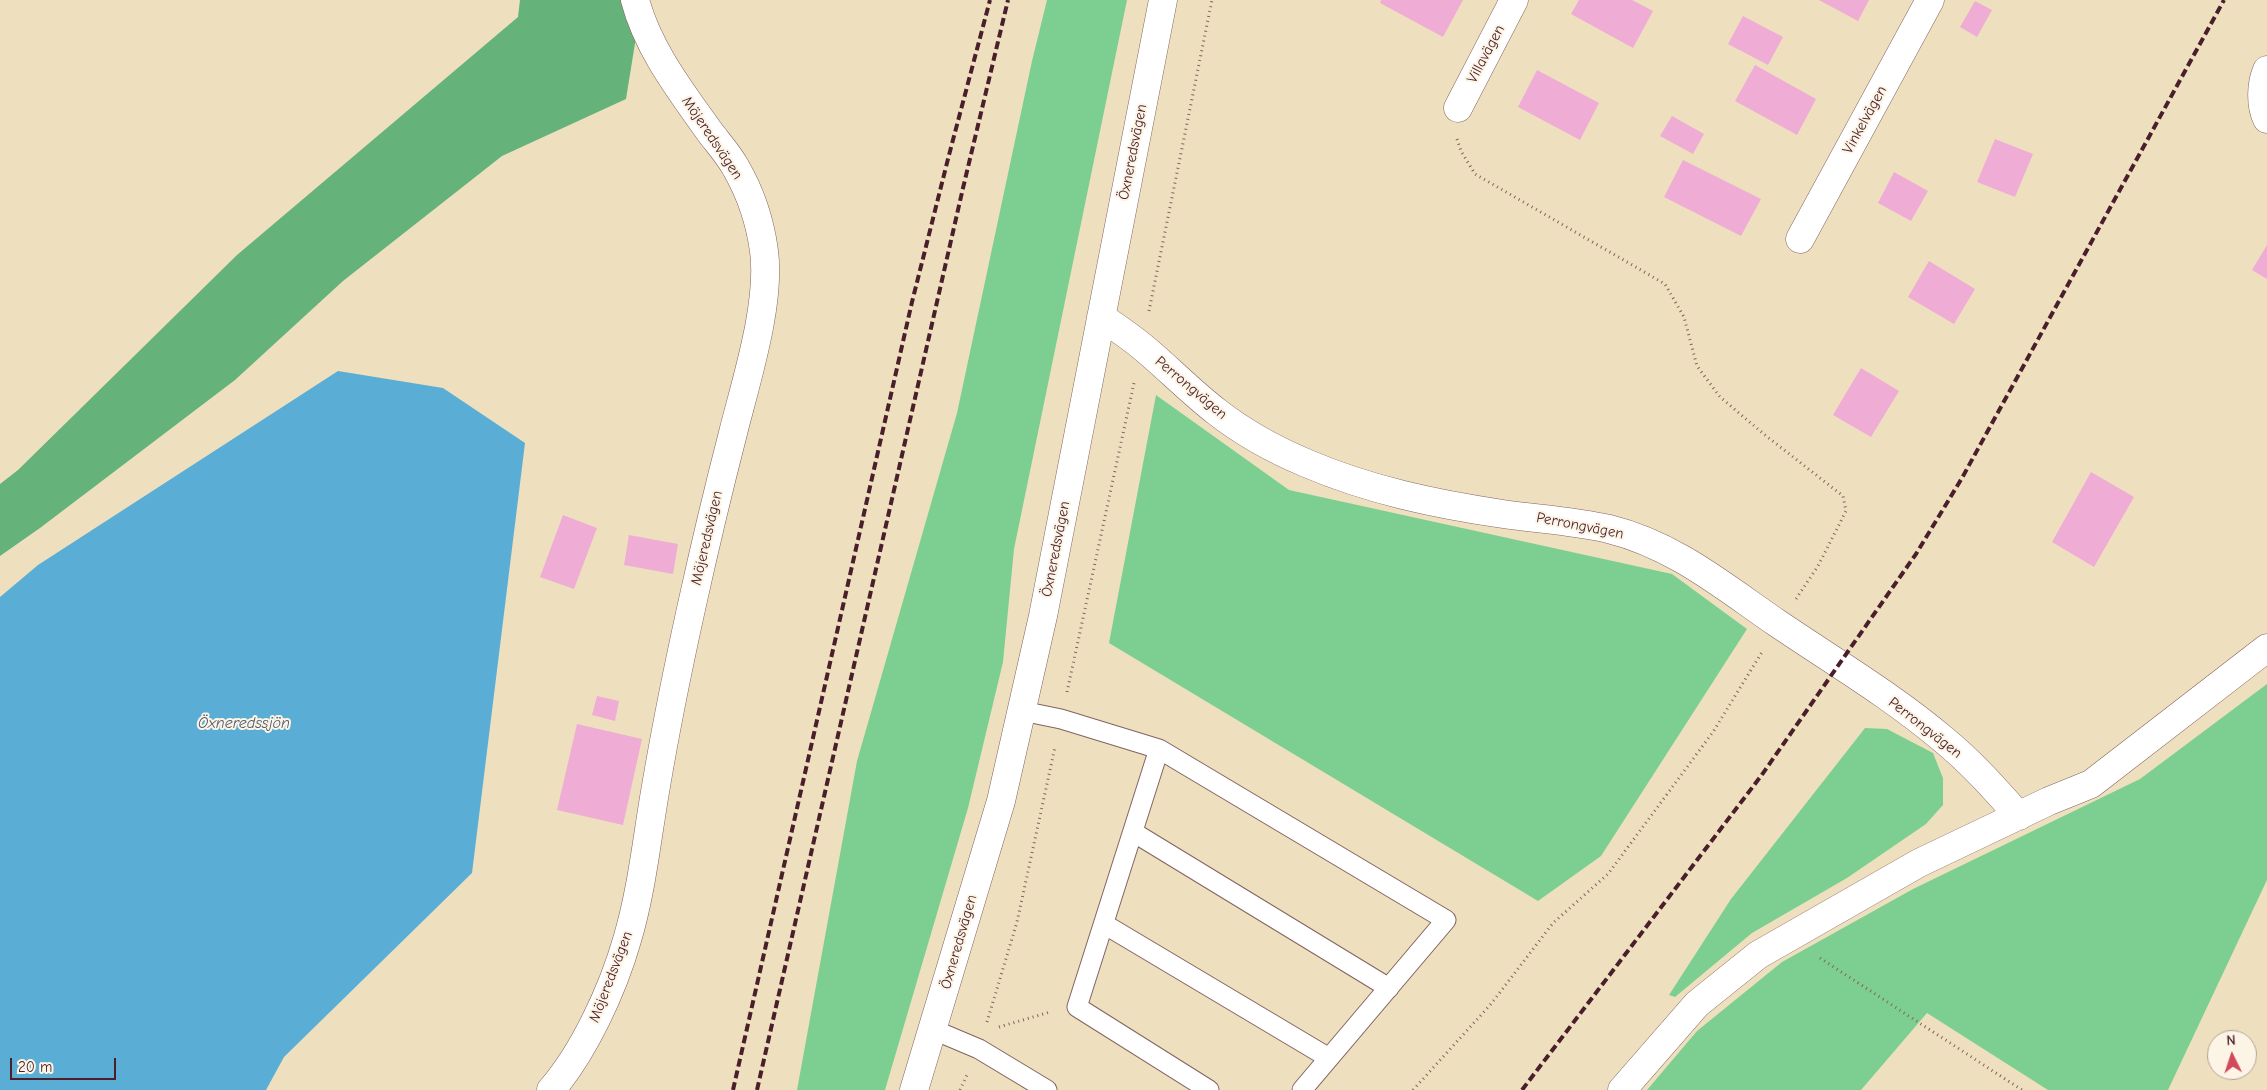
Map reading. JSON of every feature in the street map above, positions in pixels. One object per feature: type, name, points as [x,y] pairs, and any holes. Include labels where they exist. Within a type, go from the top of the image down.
[{"type":"street","name":"Möjeredsvägen","points":[[551,1090],[587,1036],[604,1002],[627,941],[639,889],[661,756],[691,607],[724,464],[756,342],[763,292],[764,253],[755,208],[735,167],[681,92],[654,50],[640,20],[635,0]]},
{"type":"street","name":"Öxneredsvägen","points":[[914,1090],[934,1030],[1001,801],[1044,616],[1163,0]]},
{"type":"street","name":"Villavägen","points":[[1458,108],[1514,0]]},
{"type":"street","name":"Vinkelvägen","points":[[1800,239],[1930,0]]},
{"type":"street","points":[[2267,70],[2263,79],[2264,112],[2267,119]]},
{"type":"street","name":"Perrongvägen","points":[[1101,317],[1142,346],[1218,413],[1266,444],[1306,463],[1356,482],[1410,498],[1504,514],[1566,521],[1611,530],[1653,543],[1692,563],[1778,624],[1840,664],[1942,738],[1980,772],[2019,816]]},
{"type":"street","points":[[1622,1090],[1697,1004],[1758,955],[1919,863],[2048,801],[2091,784],[2267,648]]},
{"type":"lane","points":[[1022,711],[1061,719],[1159,749],[1446,920],[1302,1090]]},
{"type":"lane","points":[[1159,749],[1077,1007],[1209,1090]]},
{"type":"lane","points":[[1133,832],[1389,988]]},
{"type":"lane","points":[[1104,924],[1329,1058]]},
{"type":"lane","points":[[934,1030],[982,1041],[1047,1090]]},
{"type":"path","points":[[982,1041],[1017,922],[1142,346],[1212,0]]},
{"type":"path","points":[[1413,1090],[1490,1004],[1553,923],[1608,874],[1713,732],[1778,624],[1818,566],[1846,511],[1843,496],[1720,397],[1697,366],[1684,318],[1665,284],[1475,174],[1461,151],[1456,132],[1458,108]]},
{"type":"path","points":[[1788,937],[2022,1090]]},
{"type":"path","points":[[982,1041],[1037,1015],[1077,1007]]},
{"type":"green space","points":[[520,0],[627,0],[636,37],[626,99],[502,156],[343,281],[235,380],[40,528],[0,556],[0,484],[18,470],[237,255],[518,17]]},
{"type":"green space","points":[[1047,0],[1127,0],[1014,549],[1003,662],[968,808],[885,1090],[797,1090],[857,761],[957,413],[1032,61]]},
{"type":"green space","points":[[1156,395],[1289,490],[1672,574],[1747,629],[1601,856],[1538,901],[1109,643]]},
{"type":"green space","points":[[2267,684],[2267,880],[2168,1090],[2048,1090],[1927,1013],[1861,1090],[1647,1090],[1697,1031],[1782,962],[1913,889],[2140,779]]},
{"type":"green space","points":[[1865,728],[1887,729],[1933,753],[1943,778],[1943,805],[1926,824],[1847,878],[1752,933],[1675,997],[1669,995],[1731,899]]},
{"type":"water","name":"Öxneredssjön","points":[[338,371],[443,388],[525,443],[472,873],[284,1057],[266,1090],[0,1090],[0,597],[38,565]]},
{"type":"building","points":[[1381,0],[1463,0],[1443,37],[1380,3]]},
{"type":"building","points":[[1579,0],[1632,0],[1653,11],[1633,48],[1571,14]]},
{"type":"building","points":[[1819,0],[1869,0],[1858,21]]},
{"type":"building","points":[[1975,1],[1992,10],[1977,37],[1960,27]]},
{"type":"building","points":[[1743,16],[1783,37],[1768,65],[1728,44]]},
{"type":"building","points":[[1755,65],[1816,99],[1797,135],[1735,101]]},
{"type":"building","points":[[1537,70],[1599,103],[1580,140],[1518,107]]},
{"type":"building","points":[[1672,116],[1704,134],[1693,154],[1660,136]]},
{"type":"building","points":[[1995,139],[2033,154],[2015,197],[1977,182]]},
{"type":"building","points":[[1683,160],[1761,199],[1741,236],[1664,197]]},
{"type":"building","points":[[1894,172],[1928,191],[1911,221],[1878,203]]},
{"type":"building","points":[[2267,245],[2267,279],[2252,270]]},
{"type":"building","points":[[1929,261],[1975,289],[1954,324],[1908,297]]},
{"type":"building","points":[[1861,368],[1899,391],[1871,437],[1833,415]]},
{"type":"building","points":[[2091,472],[2134,497],[2094,567],[2052,542]]},
{"type":"building","points":[[563,515],[597,528],[574,589],[540,577]]},
{"type":"building","points":[[629,535],[678,544],[673,574],[624,565]]},
{"type":"building","points":[[597,696],[619,701],[615,721],[592,715]]},
{"type":"building","points":[[577,724],[642,739],[623,825],[557,810]]},
{"type":"railway","points":[[733,1090],[912,302],[990,0]]},
{"type":"railway","points":[[757,1090],[963,188],[1008,0]]},
{"type":"railway","points":[[1522,1090],[1761,776],[1916,554],[1962,478],[2224,0]]}]
